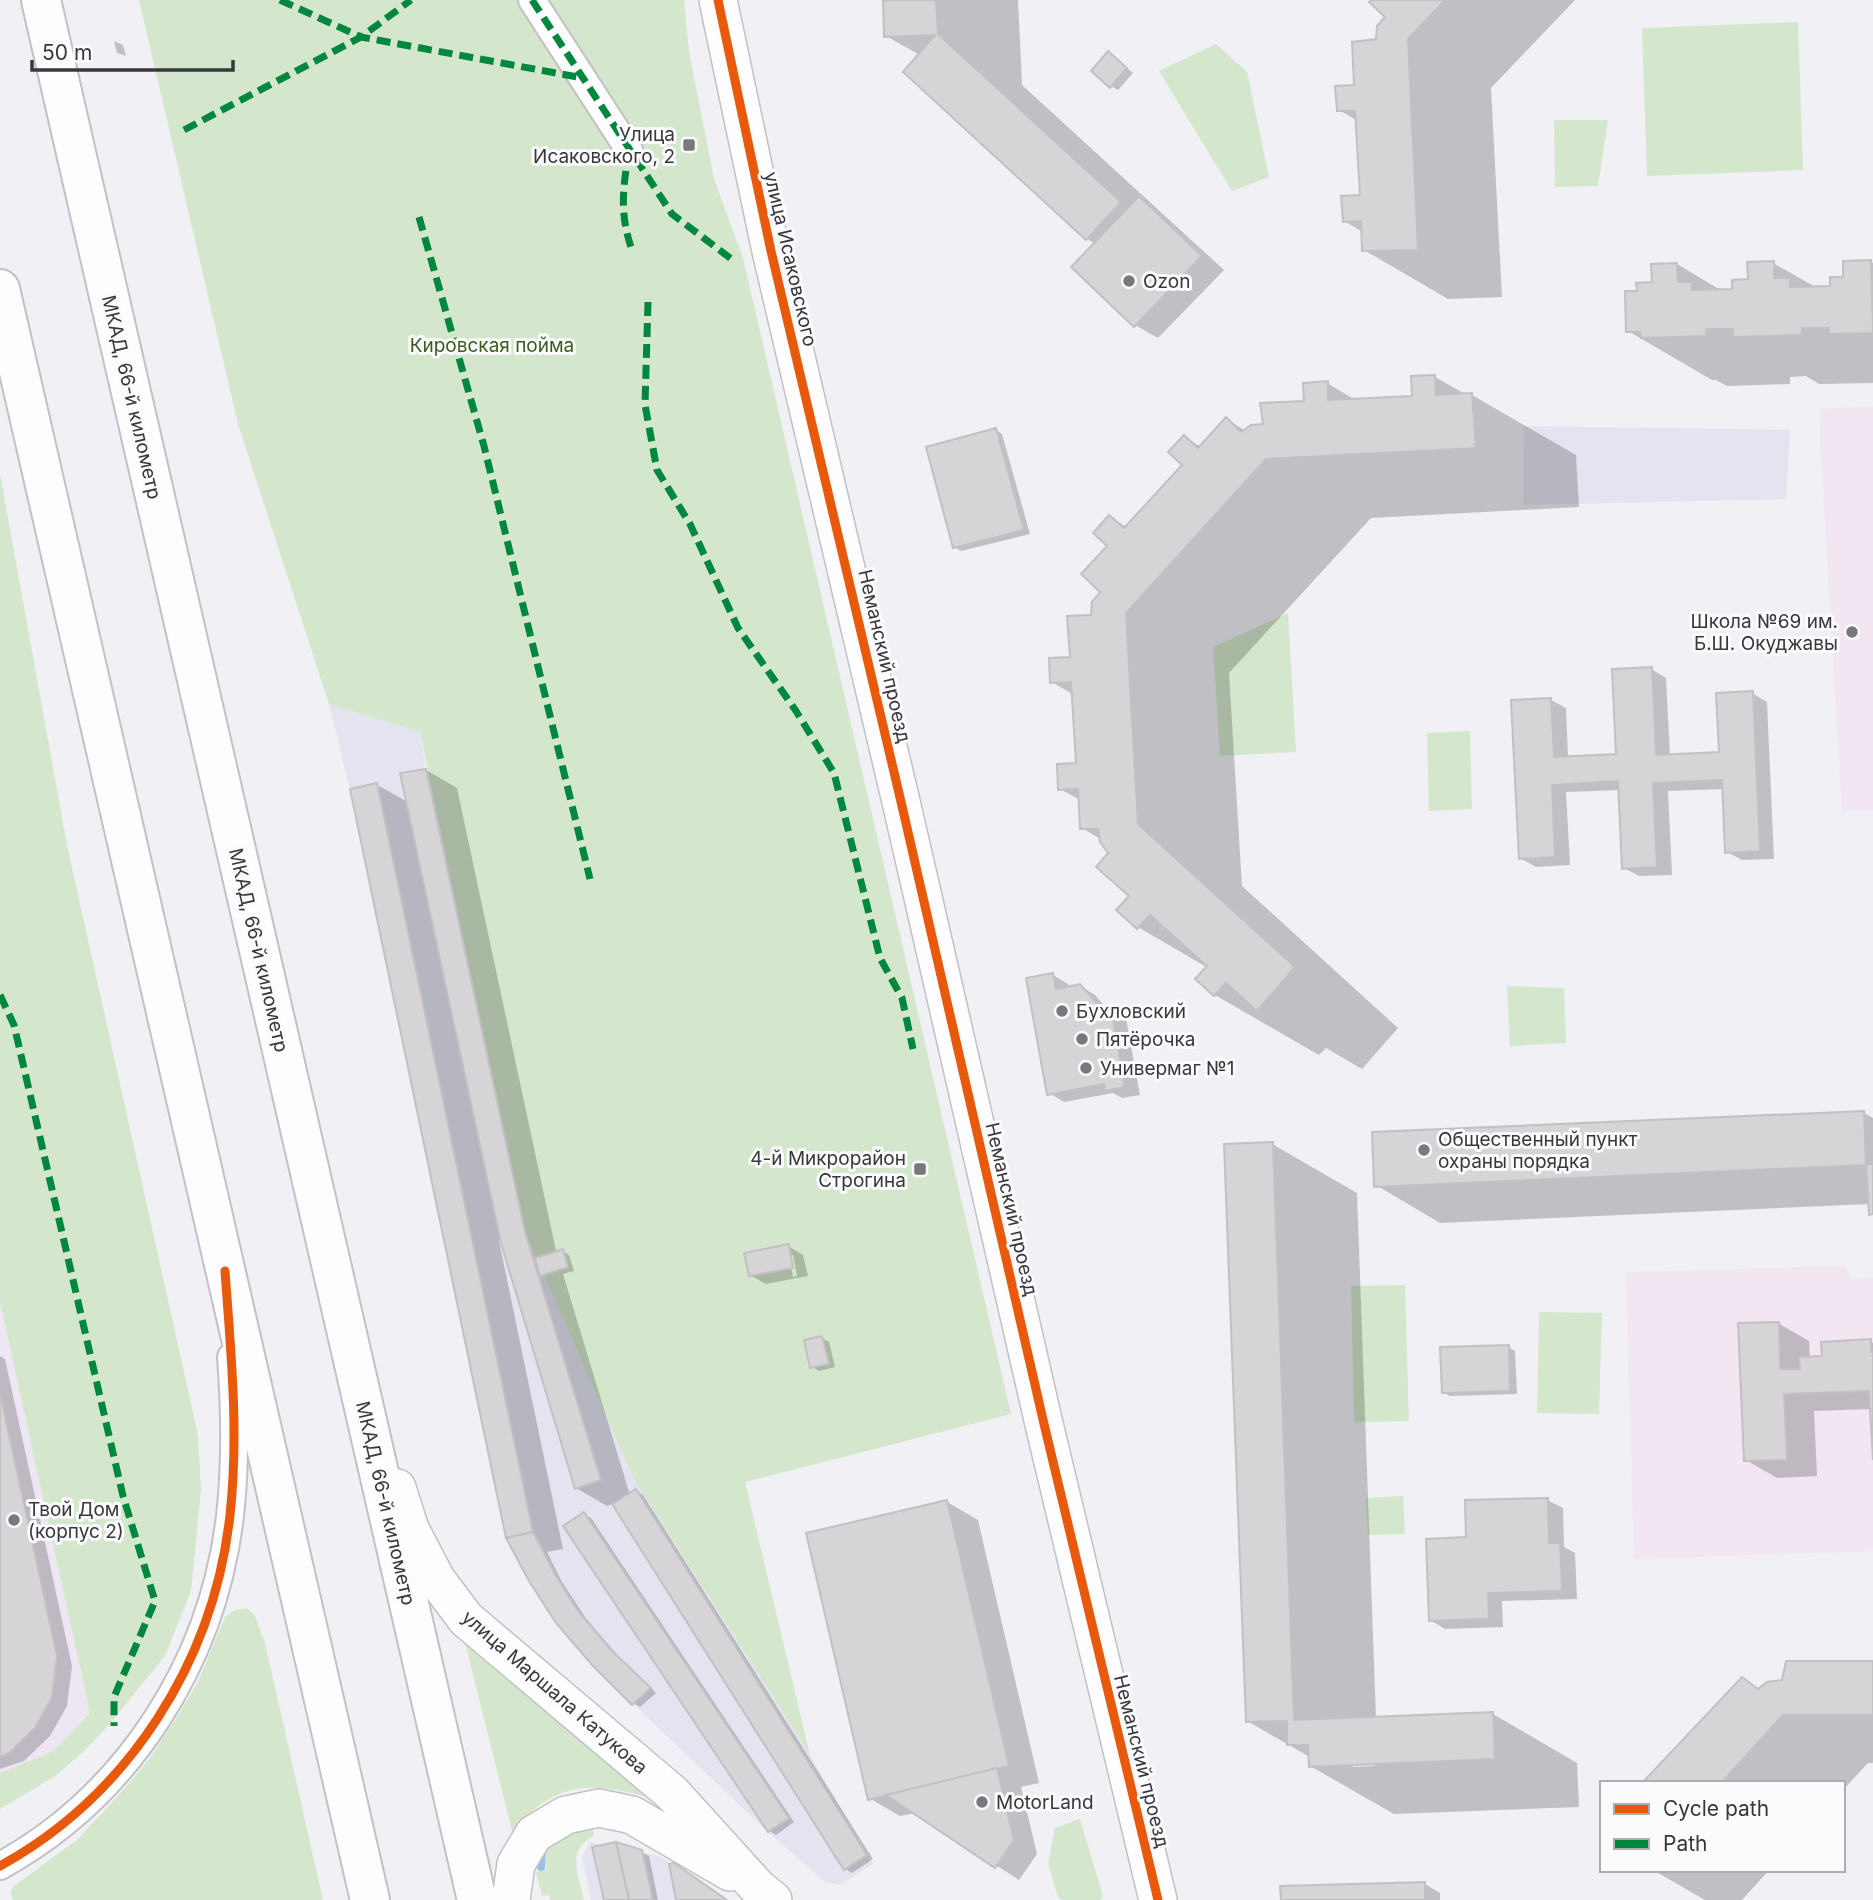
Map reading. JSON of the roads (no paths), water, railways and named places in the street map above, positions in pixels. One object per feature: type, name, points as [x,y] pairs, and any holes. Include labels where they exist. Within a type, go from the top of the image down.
[{"type":"highway","name":"МКАД, 66-й километр","points":[[41,0],[477,1900]]},
{"type":"highway","points":[[0,289],[370,1900]]},
{"type":"street","points":[[532,0],[629,150]]},
{"type":"street","name":"улица Исаковского","points":[[718,0],[771,251],[836,525]]},
{"type":"street","name":"Неманский проезд","points":[[836,525],[978,1143],[1158,1900]]},
{"type":"street","points":[[0,1866],[64,1825],[115,1775],[164,1707],[202,1632],[211,1605],[230,1517],[234,1393],[225,1271]]},
{"type":"street","name":"улица Маршала Катукова","points":[[351,1351],[410,1529],[443,1589],[466,1619],[672,1793],[765,1894]]},
{"type":"street","name":"улица Маршала Катукова","points":[[511,1900],[516,1864],[534,1834],[566,1815],[599,1808],[632,1815],[765,1894]]},
{"type":"waterway","points":[[541,1867],[542,1849]]},
{"type":"place","name":"Улица Исаковского, 2","points":[[689,145]]},
{"type":"place","name":"Ozon","points":[[1129,281]]},
{"type":"place","name":"Школа №69 им. Б.Ш. Окуджавы","points":[[1852,632]]},
{"type":"place","name":"Бухловский","points":[[1062,1011]]},
{"type":"place","name":"Пятёрочка","points":[[1082,1039]]},
{"type":"place","name":"Универмаг №1","points":[[1086,1068]]},
{"type":"place","name":"Общественный пункт охраны порядка","points":[[1424,1150]]},
{"type":"place","name":"4-й Микрорайон Строгина","points":[[920,1169]]},
{"type":"place","name":"Твой Дом (корпус 2)","points":[[14,1520]]},
{"type":"place","name":"MotorLand","points":[[982,1802]]},
{"type":"park label","name":"Кировская пойма","points":[[492,345]]}]
